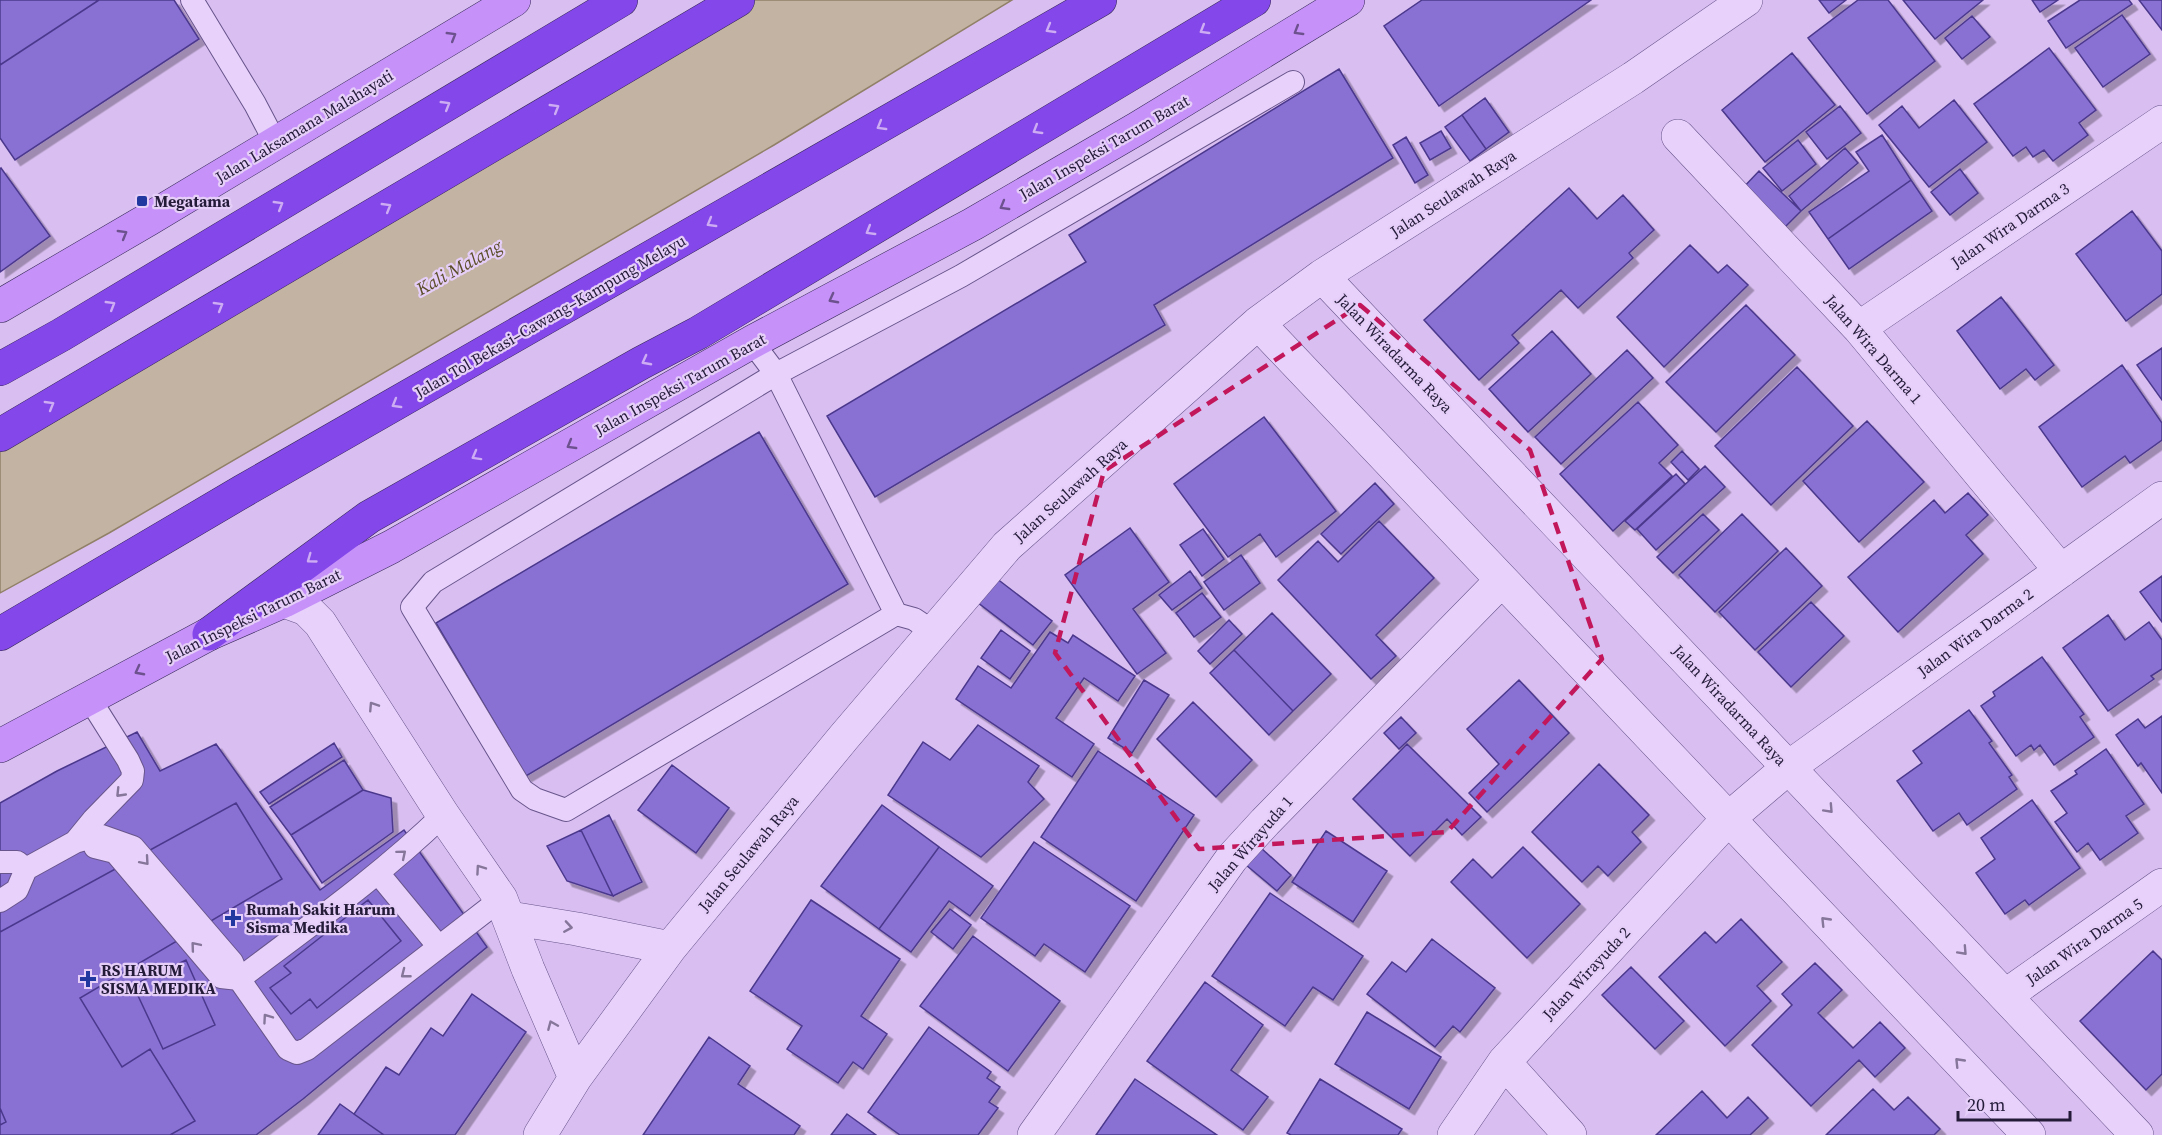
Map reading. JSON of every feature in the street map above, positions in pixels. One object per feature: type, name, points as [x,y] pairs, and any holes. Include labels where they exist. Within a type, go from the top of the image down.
[{"type":"highway","points":[[0,369],[61,335],[621,0]]},
{"type":"highway","points":[[0,435],[738,0]]},
{"type":"highway","name":"Jalan Tol Bekasi–Cawang–Kampung Melayu","points":[[0,634],[243,491],[1101,0]]},
{"type":"highway","points":[[209,634],[369,517],[698,333],[1254,0]]},
{"type":"main road","name":"Jalan Inspeksi Tarum Barat","points":[[0,746],[209,634],[284,601],[391,547],[752,342],[973,224],[1138,128],[1348,0]]},
{"type":"main road","name":"Jalan Laksamana Malahayati","points":[[0,306],[149,219],[508,2]]},
{"type":"street","name":"Jalan Seulawah Raya","points":[[540,1135],[575,1078],[670,948],[844,737],[1007,546],[1258,323],[1322,276],[1633,78],[1746,0]]},
{"type":"street","name":"Jalan Wira Darma 3","points":[[1859,328],[2162,122]]},
{"type":"street","name":"Jalan Wira Darma 1","points":[[1678,135],[1859,328],[2061,571]]},
{"type":"street","name":"Jalan Wiradarma Raya","points":[[1322,276],[2137,1135]]},
{"type":"street","points":[[1258,323],[2028,1135]]},
{"type":"street","name":"Jalan Wira Darma 2","points":[[1728,819],[1789,767],[2162,498]]},
{"type":"street","name":"Jalan Wirayuda 1","points":[[1034,1135],[1232,858],[1502,580]]},
{"type":"street","points":[[284,601],[306,609],[320,623],[505,909],[575,1078]]},
{"type":"street","name":"Jalan Wirayuda 2","points":[[1454,1135],[1504,1062],[1728,819]]},
{"type":"street","name":"Jalan Wira Darma 5","points":[[2006,996],[2162,885]]},
{"type":"street","points":[[505,909],[577,928],[670,948]]},
{"type":"street","points":[[1504,1062],[1570,1135]]},
{"type":"lane","points":[[192,0],[255,104],[275,142]]},
{"type":"lane","points":[[934,633],[914,619],[896,614],[566,810],[535,800],[522,790],[412,607],[433,582],[776,374],[961,276],[1293,82]]},
{"type":"lane","points":[[752,342],[776,374],[896,614]]},
{"type":"lane","points":[[75,842],[132,780],[133,771],[89,698]]},
{"type":"lane","points":[[239,979],[407,850],[443,815]]},
{"type":"lane","points":[[0,901],[17,890],[26,869],[75,842],[99,835],[133,847],[232,963],[239,979],[288,1049],[297,1053],[307,1049],[439,948],[505,909]]},
{"type":"lane","points":[[0,862],[17,862],[26,869]]},
{"type":"lane","points":[[378,873],[439,948]]},
{"type":"highlighted area","points":[[1360,305],[1530,450],[1602,659],[1447,832],[1199,849],[1055,653],[1104,471]]},
{"type":"water","name":"Kali Malang","points":[[738,0],[1012,0],[774,145],[109,533],[0,593],[0,434]]},
{"type":"building","points":[[0,0],[99,0],[0,65]]},
{"type":"building","points":[[99,0],[174,0],[199,39],[15,160],[0,138],[0,65]]},
{"type":"building","points":[[1422,0],[1591,0],[1439,106],[1384,26]]},
{"type":"building","points":[[1819,0],[1846,0],[1829,13]]},
{"type":"building","points":[[1858,0],[1888,0],[1935,61],[1867,114],[1808,38]]},
{"type":"building","points":[[1903,0],[1983,0],[1935,39]]},
{"type":"building","points":[[2032,0],[2058,0],[2040,12]]},
{"type":"building","points":[[2080,0],[2129,0],[2132,4],[2066,48],[2048,21]]},
{"type":"building","points":[[2139,0],[2162,0],[2162,30]]},
{"type":"building","points":[[2122,15],[2150,54],[2103,87],[2075,48]]},
{"type":"building","points":[[1972,16],[1990,37],[1962,59],[1945,38]]},
{"type":"building","points":[[2049,48],[2096,110],[2079,123],[2088,135],[2053,161],[2044,150],[2033,157],[2026,147],[2013,156],[1974,104]]},
{"type":"building","points":[[1792,53],[1835,105],[1765,162],[1722,110]]},
{"type":"building","points":[[1339,69],[1393,158],[1154,305],[1165,325],[875,497],[827,416],[1086,262],[1069,235]]},
{"type":"building","points":[[1485,98],[1509,132],[1486,149],[1462,115]]},
{"type":"building","points":[[1954,100],[1987,142],[1929,187],[1879,125],[1902,106],[1919,128]]},
{"type":"building","points":[[1840,106],[1861,133],[1827,159],[1806,132]]},
{"type":"building","points":[[1462,115],[1486,149],[1470,161],[1445,127]]},
{"type":"building","points":[[1441,131],[1451,148],[1430,160],[1420,143]]},
{"type":"building","points":[[1882,135],[1911,180],[1828,239],[1809,212],[1869,171],[1856,152]]},
{"type":"building","points":[[1406,137],[1428,175],[1415,183],[1393,145]]},
{"type":"building","points":[[1798,140],[1816,164],[1782,191],[1763,168]]},
{"type":"building","points":[[1845,148],[1858,163],[1801,211],[1789,196]]},
{"type":"building","points":[[0,169],[50,236],[0,272]]},
{"type":"building","points":[[1960,169],[1978,193],[1950,215],[1931,192]]},
{"type":"building","points":[[1759,171],[1801,211],[1782,230],[1740,191]]},
{"type":"building","points":[[1911,180],[1932,211],[1849,269],[1828,239]]},
{"type":"building","points":[[1569,188],[1597,219],[1623,195],[1654,230],[1629,253],[1633,258],[1578,308],[1561,290],[1512,335],[1519,343],[1479,380],[1424,320]]},
{"type":"building","points":[[2132,211],[2162,251],[2162,294],[2126,321],[2076,254]]},
{"type":"building","points":[[1690,245],[1718,273],[1727,265],[1748,285],[1664,367],[1617,317]]},
{"type":"building","points":[[2001,297],[2054,365],[2035,380],[2026,369],[2000,389],[1957,331]]},
{"type":"building","points":[[1746,305],[1795,355],[1716,432],[1666,382]]},
{"type":"building","points":[[1552,331],[1591,374],[1528,432],[1489,389]]},
{"type":"building","points":[[2162,348],[2162,400],[2137,365]]},
{"type":"building","points":[[1627,350],[1653,378],[1561,464],[1535,437]]},
{"type":"building","points":[[2122,365],[2162,423],[2162,440],[2130,463],[2125,456],[2082,487],[2039,427]]},
{"type":"building","points":[[1797,367],[1853,426],[1771,505],[1715,446]]},
{"type":"building","points":[[1638,402],[1678,445],[1659,463],[1672,476],[1613,531],[1560,474]]},
{"type":"building","points":[[1264,417],[1336,511],[1276,557],[1260,534],[1228,557],[1174,484]]},
{"type":"building","points":[[1867,421],[1924,482],[1859,542],[1803,481]]},
{"type":"building","points":[[759,432],[848,584],[526,776],[436,623]]},
{"type":"building","points":[[1682,451],[1699,469],[1688,480],[1671,462]]},
{"type":"building","points":[[1705,466],[1725,487],[1656,550],[1637,529]]},
{"type":"building","points":[[1676,474],[1685,484],[1635,530],[1625,521]]},
{"type":"building","points":[[1375,483],[1394,504],[1341,554],[1321,534]]},
{"type":"building","points":[[1968,493],[1988,515],[1966,535],[1983,554],[1898,632],[1848,577],[1934,500],[1945,513]]},
{"type":"building","points":[[1703,514],[1719,530],[1673,573],[1657,557]]},
{"type":"building","points":[[1742,514],[1778,551],[1715,612],[1679,575]]},
{"type":"building","points":[[1379,521],[1434,578],[1376,635],[1396,656],[1371,679],[1278,580],[1318,541],[1338,562]]},
{"type":"building","points":[[1130,528],[1169,582],[1133,609],[1166,653],[1137,674],[1065,575]]},
{"type":"building","points":[[1203,529],[1224,559],[1202,576],[1180,545]]},
{"type":"building","points":[[1786,548],[1822,586],[1755,650],[1719,612]]},
{"type":"building","points":[[1241,555],[1260,583],[1224,610],[1204,582]]},
{"type":"building","points":[[1190,571],[1202,588],[1172,610],[1159,595]]},
{"type":"building","points":[[2162,576],[2162,622],[2140,592]]},
{"type":"building","points":[[996,578],[1052,621],[1033,645],[977,602]]},
{"type":"building","points":[[1202,593],[1221,617],[1194,637],[1176,613]]},
{"type":"building","points":[[1811,602],[1844,636],[1791,687],[1758,652]]},
{"type":"building","points":[[1272,613],[1331,674],[1293,711],[1234,650]]},
{"type":"building","points":[[2108,615],[2125,640],[2149,622],[2162,640],[2162,669],[2151,676],[2154,679],[2108,711],[2063,648]]},
{"type":"building","points":[[1229,620],[1242,634],[1210,664],[1198,651]]},
{"type":"building","points":[[1001,630],[1030,651],[1010,679],[981,658]]},
{"type":"building","points":[[1050,632],[1068,643],[1073,635],[1135,676],[1118,701],[1084,678],[1056,718],[1094,744],[1072,777],[956,699],[978,666],[1011,688]]},
{"type":"building","points":[[1234,650],[1293,711],[1269,735],[1210,673]]},
{"type":"building","points":[[2042,657],[2084,714],[2080,717],[2094,737],[2054,765],[2040,745],[2034,750],[2031,745],[2016,756],[1981,706],[1995,696],[1993,692]]},
{"type":"building","points":[[1144,680],[1169,695],[1132,753],[1108,738]]},
{"type":"building","points":[[1519,680],[1569,733],[1487,812],[1469,793],[1499,764],[1467,729]]},
{"type":"building","points":[[1193,702],[1252,760],[1216,797],[1157,739]]},
{"type":"building","points":[[1969,710],[1992,741],[1989,743],[2012,775],[2009,777],[2017,789],[1967,825],[1959,813],[1933,831],[1897,781],[1922,763],[1913,751]]},
{"type":"building","points":[[2162,716],[2162,793],[2141,763],[2138,766],[2116,735],[2138,719],[2145,728]]},
{"type":"building","points":[[1401,717],[1416,733],[1399,749],[1384,733]]},
{"type":"building","points":[[978,725],[1039,766],[1028,782],[1044,799],[981,857],[888,795],[923,742],[950,760]]},
{"type":"building","name":"Rumah Sakit Harum Sisma Medika","points":[[137,732],[160,771],[216,744],[320,890],[404,830],[487,947],[256,1135],[0,1135],[0,803],[57,771]]},
{"type":"building","points":[[334,743],[342,757],[269,804],[260,792]]},
{"type":"building","points":[[1407,744],[1481,817],[1462,835],[1447,819],[1410,856],[1353,799]]},
{"type":"building","points":[[2106,749],[2144,804],[2126,816],[2138,833],[2100,860],[2088,843],[2077,852],[2055,822],[2067,813],[2051,791],[2077,774],[2075,771]]},
{"type":"building","points":[[1098,751],[1194,815],[1136,901],[1041,837]]},
{"type":"building","points":[[344,760],[363,790],[291,835],[270,807]]},
{"type":"building","points":[[1599,764],[1649,815],[1632,832],[1641,842],[1608,876],[1598,866],[1582,882],[1532,832]]},
{"type":"building","points":[[672,765],[729,808],[696,853],[638,810]]},
{"type":"building","points":[[363,790],[391,798],[393,832],[322,883],[291,835]]},
{"type":"building","points":[[2032,800],[2080,868],[2029,905],[2025,900],[2005,914],[1976,873],[1995,859],[1981,838]]},
{"type":"building","points":[[236,803],[282,879],[80,998],[122,1067],[150,1049],[195,1121],[170,1135],[0,1135],[0,1125],[6,1122],[0,1108],[0,932]]},
{"type":"building","points":[[882,805],[939,847],[879,929],[821,886]]},
{"type":"building","points":[[609,815],[642,882],[613,896],[581,830]]},
{"type":"building","points":[[581,830],[613,896],[567,881],[547,846]]},
{"type":"building","points":[[1326,831],[1387,871],[1353,922],[1292,882]]},
{"type":"building","points":[[1034,842],[1130,906],[1085,972],[1044,944],[1035,956],[981,918]]},
{"type":"building","points":[[939,847],[993,886],[970,916],[949,901],[911,952],[879,929]]},
{"type":"building","points":[[1523,847],[1580,904],[1527,958],[1451,882],[1473,859],[1492,878]]},
{"type":"building","points":[[1261,848],[1291,875],[1277,891],[1246,865]]},
{"type":"building","points":[[1270,893],[1363,956],[1333,1000],[1313,987],[1285,1026],[1212,976]]},
{"type":"building","points":[[368,900],[401,941],[317,1008],[310,999],[291,1014],[270,988],[291,973],[284,966]]},
{"type":"building","points":[[811,900],[900,959],[861,1016],[887,1034],[863,1069],[853,1062],[838,1083],[787,1049],[802,1026],[750,991]]},
{"type":"building","points":[[950,909],[971,925],[953,949],[931,932]]},
{"type":"building","points":[[1741,919],[1782,962],[1757,986],[1771,1001],[1725,1046],[1659,977],[1705,932],[1716,943]]},
{"type":"building","points":[[973,936],[1060,1001],[1008,1071],[920,1006]]},
{"type":"building","points":[[1432,939],[1495,988],[1460,1032],[1453,1026],[1435,1047],[1367,994],[1392,962],[1406,972]]},
{"type":"building","points":[[2153,951],[2162,960],[2162,1074],[2146,1090],[2080,1021]]},
{"type":"building","points":[[186,960],[215,1025],[163,1049],[133,985]]},
{"type":"building","points":[[1815,963],[1842,990],[1818,1013],[1853,1048],[1880,1022],[1905,1048],[1875,1077],[1859,1060],[1811,1106],[1752,1045],[1792,1005],[1782,994]]},
{"type":"building","points":[[1631,967],[1684,1021],[1655,1049],[1602,995]]},
{"type":"building","points":[[1205,982],[1263,1025],[1231,1070],[1268,1097],[1243,1130],[1147,1061]]},
{"type":"building","points":[[472,994],[526,1032],[455,1135],[384,1135],[354,1114],[386,1067],[399,1075],[431,1028],[443,1036]]},
{"type":"building","points":[[1367,1012],[1441,1057],[1409,1109],[1335,1064]]},
{"type":"building","points":[[929,1027],[991,1072],[987,1078],[1000,1087],[989,1102],[998,1108],[978,1135],[900,1135],[868,1112]]},
{"type":"building","points":[[709,1037],[750,1066],[738,1084],[800,1126],[794,1135],[643,1135]]},
{"type":"building","points":[[1135,1079],[1217,1135],[1096,1135]]},
{"type":"building","points":[[1320,1079],[1402,1129],[1398,1135],[1291,1135],[1287,1133]]},
{"type":"building","points":[[1873,1089],[1894,1110],[1908,1097],[1940,1129],[1934,1135],[1826,1135]]},
{"type":"building","points":[[1702,1091],[1727,1118],[1748,1097],[1768,1118],[1750,1135],[1656,1135]]},
{"type":"building","points":[[340,1104],[354,1114],[384,1135],[318,1135]]},
{"type":"building","points":[[847,1114],[876,1135],[831,1135]]},
{"type":"place","name":"Megatama","points":[[142,201]]},
{"type":"place","name":"Rumah Sakit Harum Sisma Medika","points":[[233,918]]},
{"type":"place","name":"RS HARUM SISMA MEDIKA","points":[[88,979]]}]
